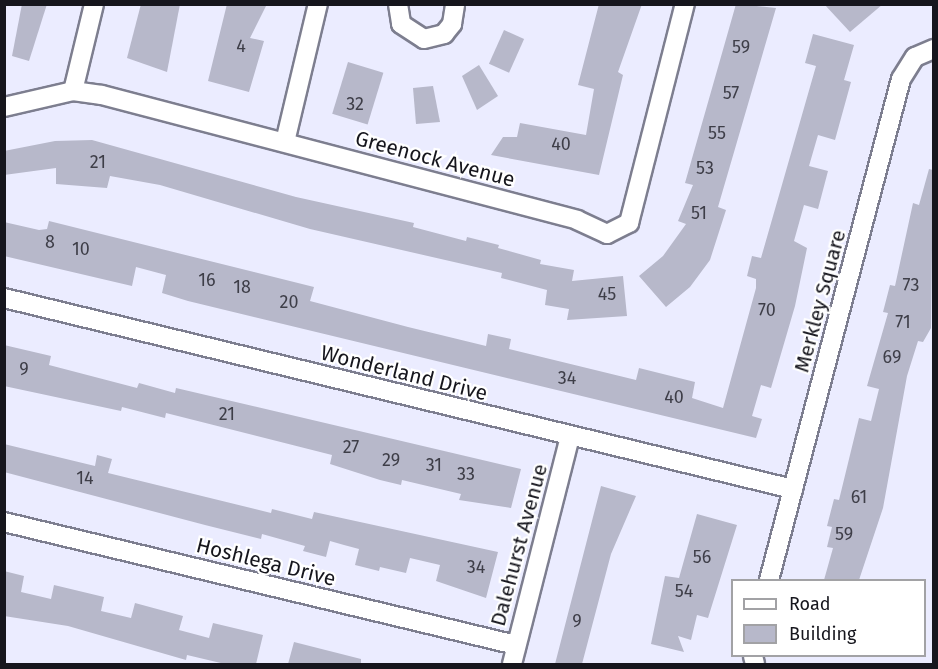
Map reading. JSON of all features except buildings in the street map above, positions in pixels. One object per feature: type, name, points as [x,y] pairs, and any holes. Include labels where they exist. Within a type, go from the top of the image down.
[{"type":"street","points":[[73,91],[94,4]]},
{"type":"street","points":[[285,142],[318,4]]},
{"type":"street","points":[[398,4],[401,24],[424,39],[444,34],[452,24],[455,4]]},
{"type":"street","name":"Greenock Avenue","points":[[4,107],[73,91],[285,142],[577,220],[607,234],[622,230],[629,223],[640,191],[686,4]]},
{"type":"street","name":"Merkley Square","points":[[769,579],[901,79],[915,57],[933,49]]},
{"type":"street","name":"Wonderland Drive","points":[[4,298],[570,437],[793,489]]},
{"type":"street","name":"Dalehurst Avenue","points":[[512,664],[570,437]]},
{"type":"street","name":"Hoshlega Drive","points":[[4,522],[516,645]]}]
